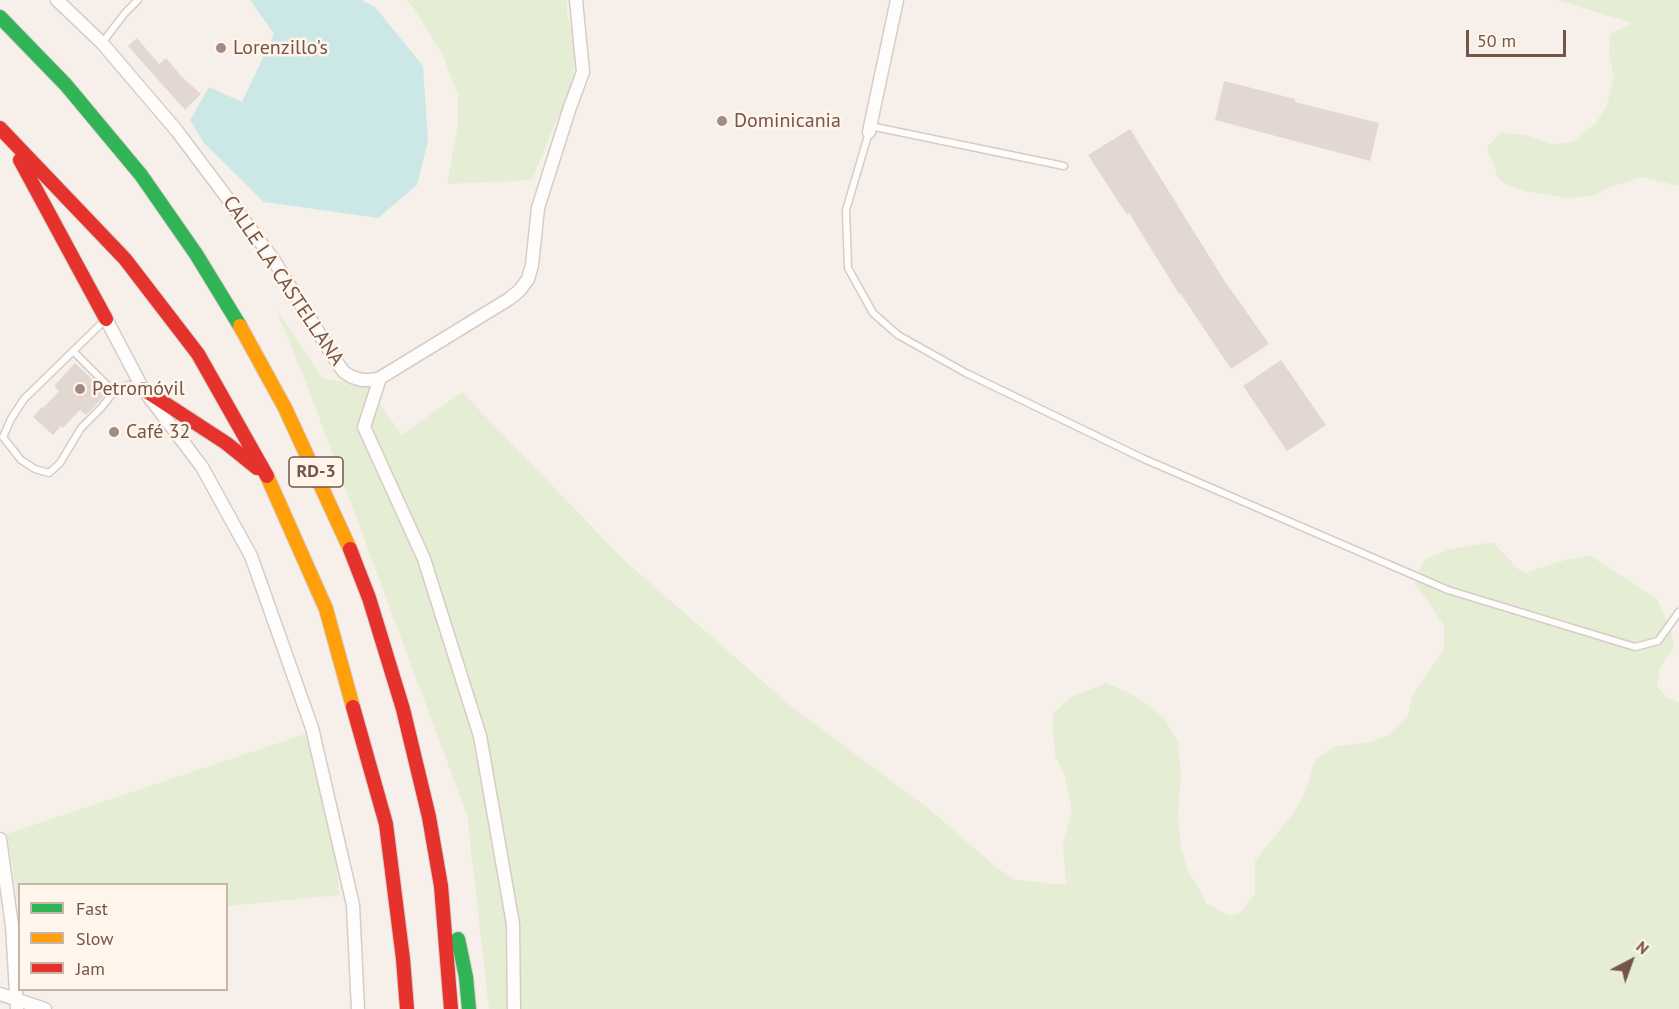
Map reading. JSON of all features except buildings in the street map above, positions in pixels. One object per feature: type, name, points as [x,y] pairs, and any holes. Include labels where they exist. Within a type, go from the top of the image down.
[{"type":"highway","name":"RD-3","points":[[0,16],[66,85],[104,129],[141,175],[196,254],[249,340],[285,408],[345,536],[369,598],[406,720],[429,817],[441,886],[452,1009]]},
{"type":"highway","name":"RD-3","points":[[2,130],[125,259],[198,354],[268,478],[326,609],[386,824],[403,959],[406,1009]]},
{"type":"highway","points":[[2,130],[106,319]]},
{"type":"highway","points":[[143,388],[226,443],[268,478]]},
{"type":"highway","points":[[441,886],[454,921],[466,977],[469,1009]]},
{"type":"street","name":"CALLE LA CASTELLANA","points":[[57,0],[102,43],[177,131],[273,260],[344,372],[362,380],[380,378]]},
{"type":"street","points":[[514,1009],[513,924],[480,736],[424,559],[364,427],[380,378],[509,299],[528,279],[532,265],[538,208],[583,72],[576,0]]},
{"type":"street","points":[[870,129],[897,0]]},
{"type":"street","points":[[106,319],[143,388],[202,467],[251,556],[312,728],[353,905],[358,1009]]},
{"type":"street","points":[[0,839],[12,926],[16,1004]]},
{"type":"street","points":[[0,994],[16,1004],[45,1009]]},
{"type":"lane","points":[[102,43],[138,0]]},
{"type":"lane","points":[[1064,166],[870,129],[846,210],[848,268],[873,313],[898,335],[966,373],[1142,458],[1448,590],[1635,647],[1658,641],[1679,612]]},
{"type":"lane","points":[[106,319],[24,399],[11,418],[3,437],[21,460],[35,470],[49,474],[60,463],[81,428],[117,388],[129,385],[143,388]]},
{"type":"lane","points":[[73,351],[114,392]]},
{"type":"green space","points":[[407,0],[567,0],[567,13],[575,43],[574,83],[532,180],[447,184],[458,125],[458,95],[442,53]]},
{"type":"green space","points":[[1557,0],[1679,0],[1679,186],[1642,177],[1610,187],[1595,195],[1568,198],[1529,192],[1499,180],[1487,147],[1501,132],[1529,136],[1551,144],[1573,142],[1596,123],[1607,105],[1614,78],[1609,54],[1610,34],[1632,23]]},
{"type":"green space","points":[[275,307],[323,379],[365,383],[402,435],[462,392],[625,561],[793,708],[928,808],[997,868],[1016,880],[1066,885],[1063,844],[1072,812],[1065,777],[1055,755],[1052,715],[1069,698],[1106,683],[1127,692],[1165,719],[1178,743],[1181,774],[1178,815],[1181,848],[1188,871],[1206,903],[1229,916],[1240,913],[1255,894],[1255,861],[1292,815],[1304,796],[1315,760],[1336,746],[1367,743],[1387,736],[1408,715],[1412,696],[1444,649],[1444,626],[1414,584],[1424,560],[1450,549],[1493,542],[1518,569],[1525,573],[1589,555],[1657,599],[1671,630],[1674,647],[1660,668],[1657,687],[1666,697],[1679,702],[1679,1009],[489,1009],[467,815],[305,380]]},
{"type":"green space","points":[[305,734],[330,823],[340,895],[228,906],[228,883],[18,883],[18,902],[7,834]]},
{"type":"water","points":[[250,0],[361,0],[375,7],[423,66],[428,141],[417,185],[378,218],[264,202],[204,143],[190,120],[209,87],[242,102],[274,34]]},
{"type":"traffic: fast","points":[[0,17],[66,85],[141,175],[196,254],[240,326]]},
{"type":"traffic: fast","points":[[458,939],[466,977],[469,1009]]},
{"type":"traffic: slow","points":[[240,326],[285,408],[350,549]]},
{"type":"traffic: slow","points":[[267,476],[326,609],[353,707]]},
{"type":"traffic: jam","points":[[0,128],[125,259],[198,354],[267,476]]},
{"type":"traffic: jam","points":[[20,160],[106,319]]},
{"type":"traffic: jam","points":[[143,389],[226,443],[257,468]]},
{"type":"traffic: jam","points":[[350,549],[369,598],[403,709],[429,817],[441,886],[451,1009]]},
{"type":"traffic: jam","points":[[353,707],[386,824],[407,1009]]},
{"type":"place","name":"Lorenzillo's","points":[[221,48]]},
{"type":"place","name":"Dominicania","points":[[722,121]]},
{"type":"place","name":"Petromóvil","points":[[80,389]]},
{"type":"place","name":"Café 32","points":[[114,432]]}]
